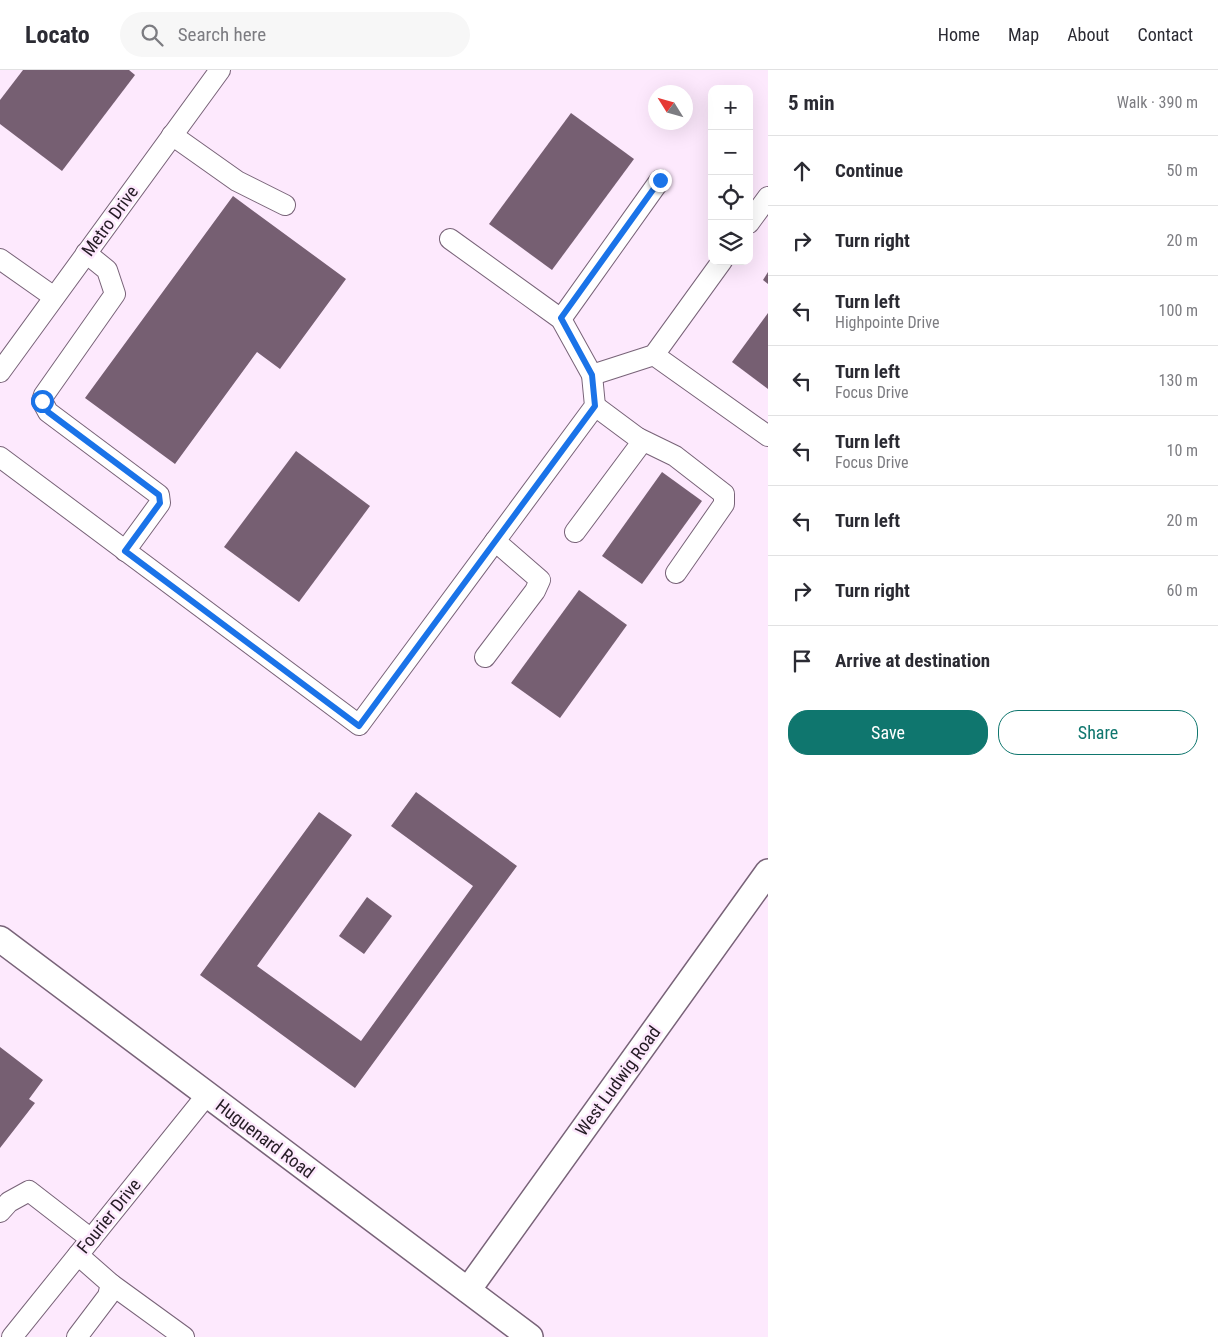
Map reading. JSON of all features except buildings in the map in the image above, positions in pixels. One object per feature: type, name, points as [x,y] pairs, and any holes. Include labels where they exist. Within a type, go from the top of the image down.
[{"type":"main road","name":"West Ludwig Road","points":[[468,1290],[768,872]]},
{"type":"main road","name":"Huguenard Road","points":[[0,939],[206,1096],[530,1337]]},
{"type":"street","name":"Metro Drive","points":[[0,372],[220,70]]},
{"type":"street","points":[[172,136],[237,181],[285,204]]},
{"type":"street","points":[[561,318],[660,180]]},
{"type":"street","points":[[751,220],[768,197]]},
{"type":"street","points":[[0,457],[359,726],[595,406],[592,375],[561,318],[450,239]]},
{"type":"street","points":[[86,253],[108,270],[115,294],[44,395],[42,401],[48,412],[159,495],[160,503],[125,551]]},
{"type":"street","points":[[0,258],[54,297]]},
{"type":"street","points":[[592,375],[654,355],[719,265]]},
{"type":"street","points":[[654,355],[768,436]]},
{"type":"street","points":[[595,406],[638,438],[675,456],[724,494],[724,504],[676,573]]},
{"type":"street","points":[[575,532],[639,446],[638,438]]},
{"type":"street","points":[[485,657],[535,591],[540,580],[495,541]]},
{"type":"street","name":"Fourier Drive","points":[[12,1337],[206,1096]]},
{"type":"street","points":[[0,1212],[10,1202],[29,1191],[85,1247],[111,1284],[184,1337]]},
{"type":"street","points":[[77,1337],[108,1296],[111,1284]]},
{"type":"route","points":[[42,401],[48,412],[159,495],[160,503],[125,551],[359,726],[595,406],[592,375],[561,318],[660,180]]}]
